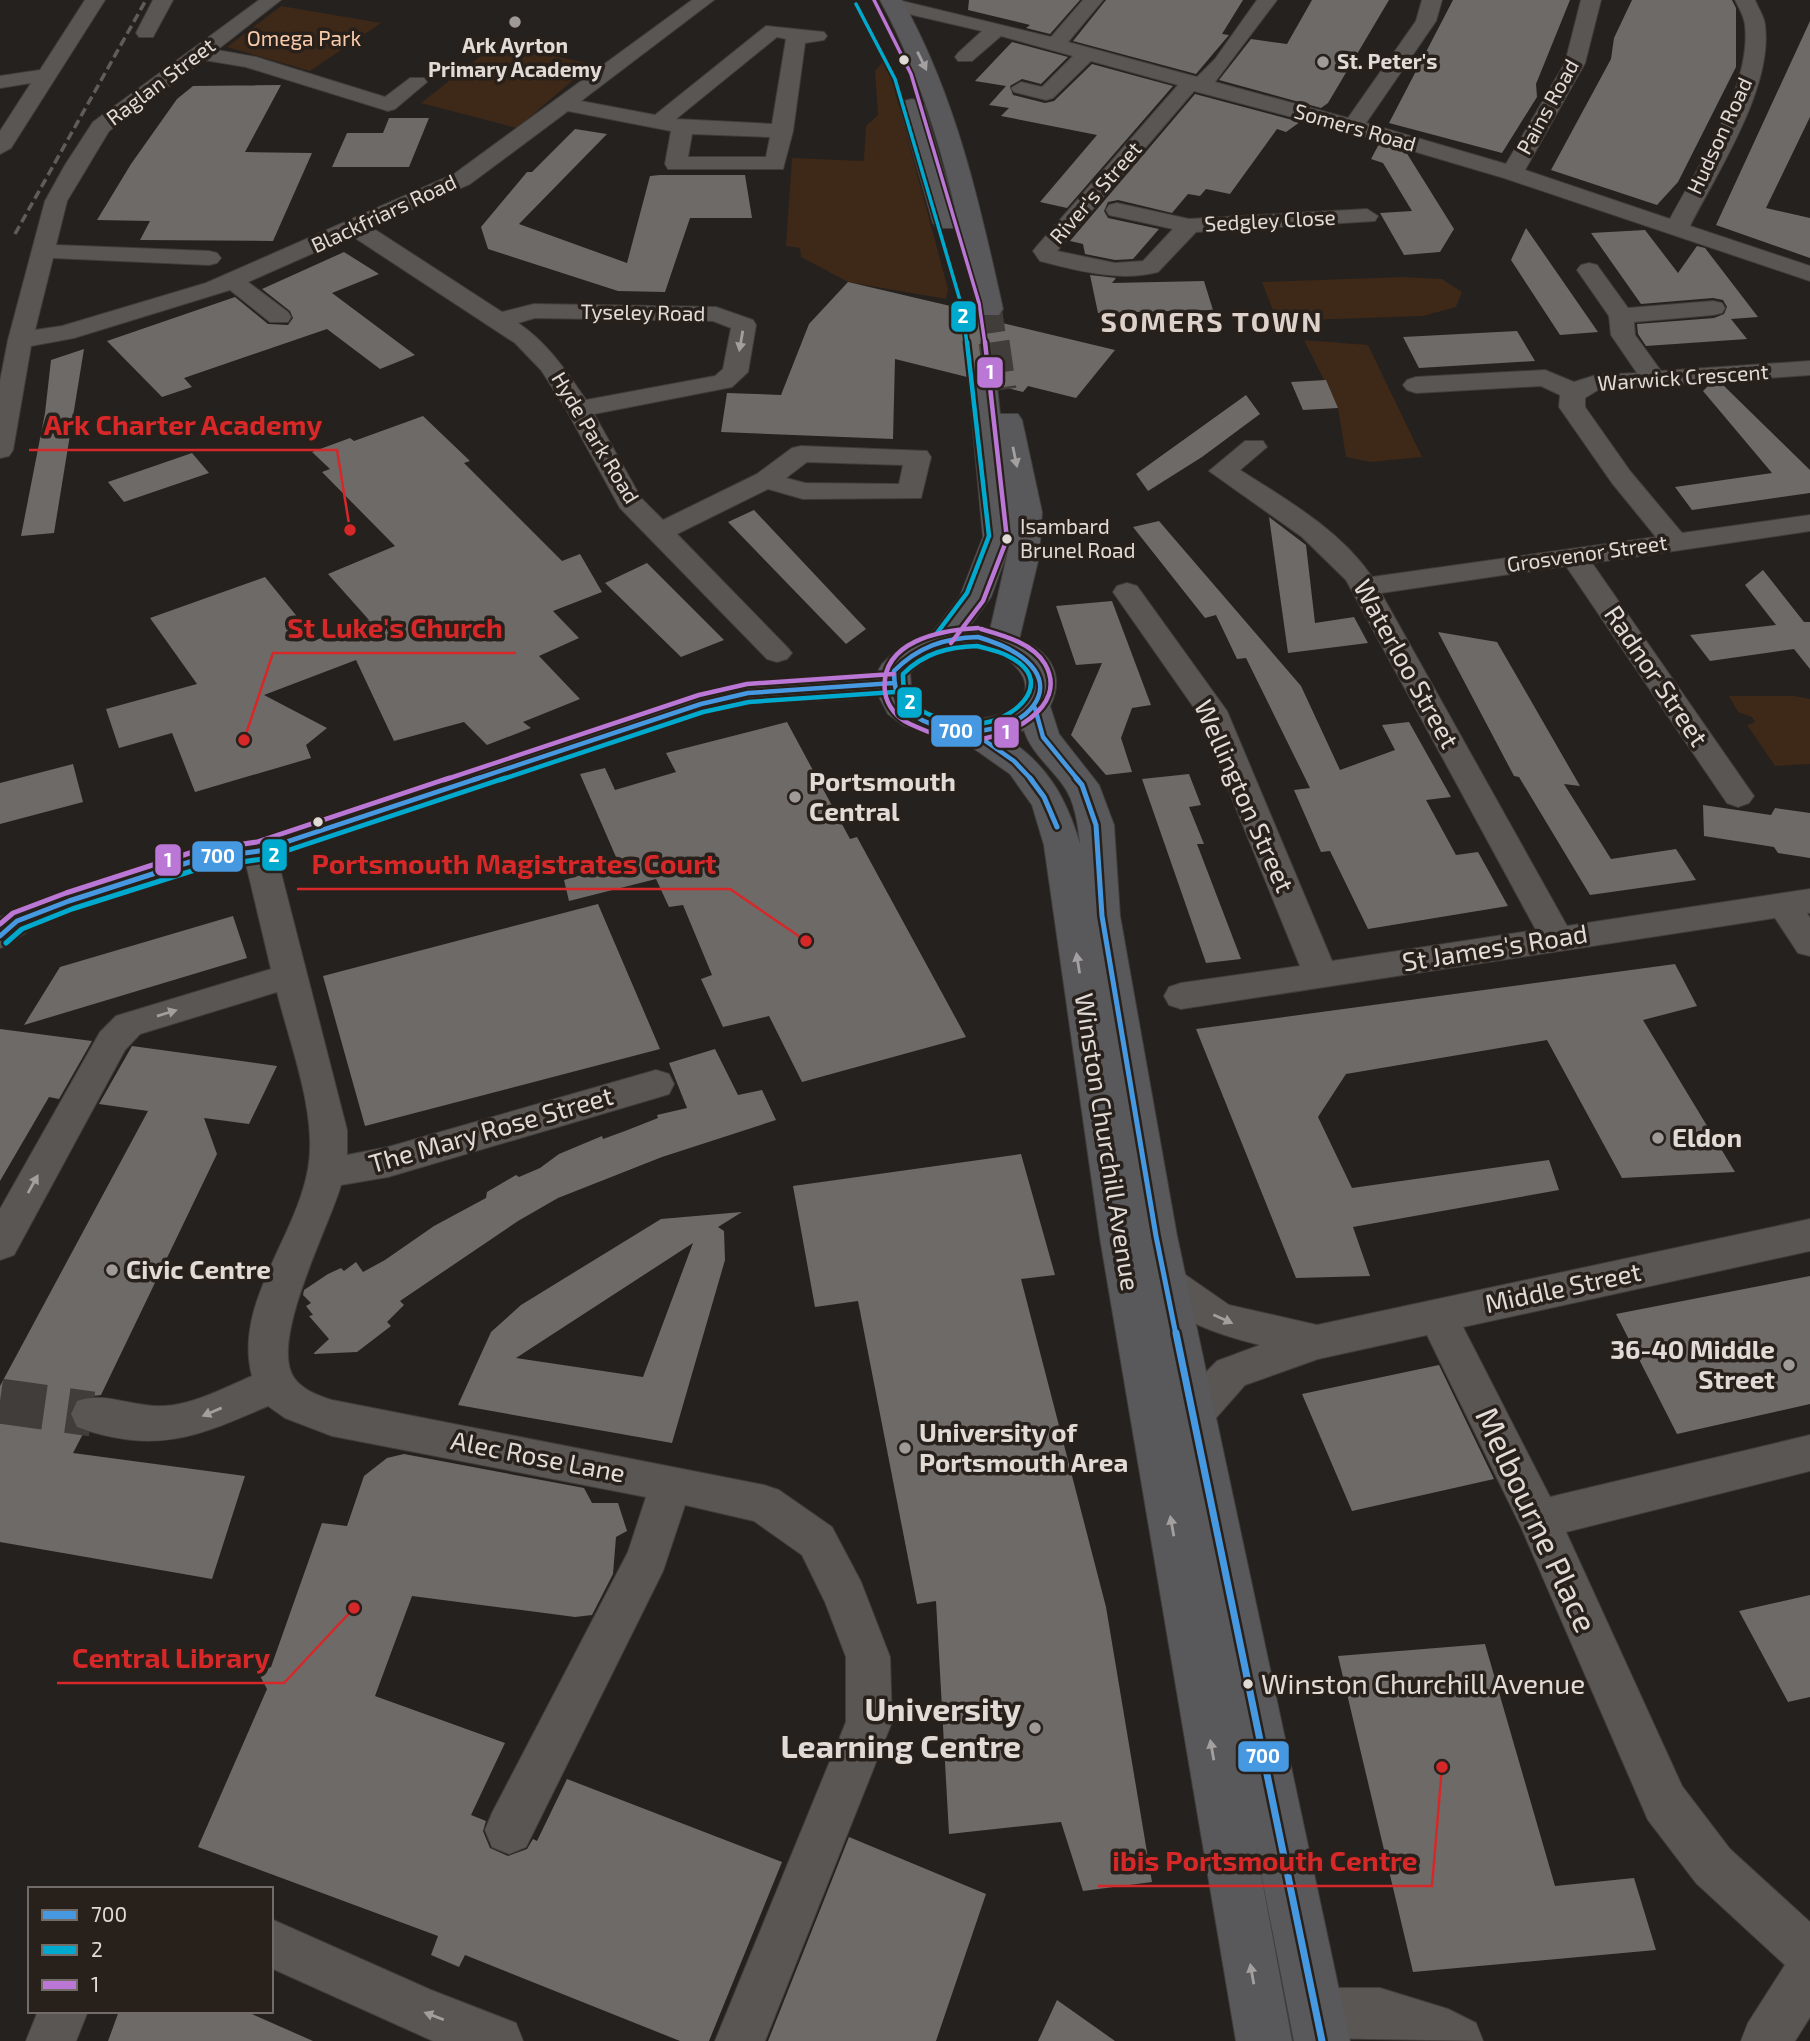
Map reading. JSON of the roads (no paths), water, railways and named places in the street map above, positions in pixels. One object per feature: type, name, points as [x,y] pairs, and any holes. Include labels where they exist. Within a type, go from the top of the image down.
[{"type":"main road","points":[[864,0],[903,76],[980,307],[956,157],[929,76],[893,2]]},
{"type":"main road","points":[[944,638],[975,597],[998,537],[992,388],[1027,512],[1024,558],[1003,642]]},
{"type":"main road","points":[[978,637],[1003,642],[1024,653],[1042,676],[1043,691],[1035,708],[1023,719],[993,731],[974,733],[934,728],[908,715],[895,699],[894,671],[907,655],[944,638],[978,637]]},
{"type":"main road","name":"Winston Churchill Avenue","points":[[1035,708],[1043,737],[1082,785],[1096,825],[1102,916],[1166,1282],[1319,2027]]},
{"type":"main road","name":"Winston Churchill Avenue","points":[[974,733],[1004,750],[1042,786],[1054,812],[1062,845],[1121,1238],[1264,2041]]},
{"type":"street","points":[[0,148],[95,0]]},
{"type":"street","points":[[146,33],[163,0]]},
{"type":"street","name":"Raglan Street","points":[[0,450],[20,340],[56,201],[101,127],[271,0]]},
{"type":"street","name":"Blackfriars Road","points":[[20,340],[65,333],[233,281],[462,179],[704,0]]},
{"type":"street","points":[[1054,46],[1093,0]]},
{"type":"street","points":[[1195,84],[1222,63],[1267,0]]},
{"type":"street","points":[[1353,127],[1426,21],[1432,0]]},
{"type":"street","name":"Pains Road","points":[[1511,173],[1575,63],[1591,0]]},
{"type":"street","name":"Hudson Road","points":[[1676,230],[1741,100],[1754,59],[1755,25],[1745,0]]},
{"type":"street","name":"Somers Road","points":[[893,2],[1353,127],[1511,173],[1810,274]]},
{"type":"street","points":[[965,57],[997,29]]},
{"type":"street","points":[[660,122],[773,30],[796,36],[817,36]]},
{"type":"street","points":[[682,127],[676,164],[775,164],[796,36]]},
{"type":"street","points":[[200,53],[249,61],[388,105],[417,82]]},
{"type":"street","points":[[1021,88],[1046,94],[1086,55]]},
{"type":"street","points":[[0,82],[46,75]]},
{"type":"street","name":"River's Street","points":[[1150,267],[1115,270],[1058,259],[1048,256],[1045,251],[1195,84]]},
{"type":"street","points":[[566,104],[682,127],[782,131]]},
{"type":"street","points":[[1117,210],[1189,226]]},
{"type":"street","name":"Sedgley Close","points":[[1150,267],[1189,226],[1367,216]]},
{"type":"street","name":"Hyde Park Road","points":[[355,228],[379,240],[524,338],[551,366],[579,409],[630,502],[777,653]]},
{"type":"street","points":[[43,251],[209,258]]},
{"type":"street","points":[[1589,270],[1621,316],[1620,329],[1654,379]]},
{"type":"street","points":[[233,281],[279,317]]},
{"type":"street","points":[[1621,316],[1713,307]]},
{"type":"street","name":"Tyseley Road","points":[[499,321],[534,311],[547,311],[716,314],[744,325],[735,372],[723,382],[579,409]]},
{"type":"street","name":"Warwick Crescent","points":[[1675,541],[1621,477],[1572,407],[1571,401],[1576,392],[1596,383],[1810,368]]},
{"type":"street","points":[[1416,385],[1545,379],[1576,392]]},
{"type":"street","name":"Waterloo Street","points":[[1254,447],[1222,471],[1307,525],[1338,552],[1365,587],[1557,938]]},
{"type":"street","points":[[659,532],[766,481],[801,454],[918,457],[911,492],[803,491],[766,481]]},
{"type":"street","name":"Grosvenor Street","points":[[1365,587],[1810,523]]},
{"type":"street","name":"Radnor Street","points":[[1573,556],[1738,796]]},
{"type":"street","name":"Wellington Street","points":[[1127,592],[1212,710],[1321,976]]},
{"type":"street","points":[[6,923],[199,859],[259,851],[701,704],[748,693],[894,683]]},
{"type":"street","points":[[92,1415],[162,1424],[197,1418],[275,1385],[266,1359],[270,1326],[326,1173],[329,1129],[288,976],[259,851]]},
{"type":"street","points":[[1797,902],[1810,943]]},
{"type":"street","name":"St James's Road","points":[[1181,996],[1797,902]]},
{"type":"street","points":[[0,1244],[112,1041],[128,1025],[288,976]]},
{"type":"street","name":"The Mary Rose Street","points":[[326,1173],[387,1162],[656,1084]]},
{"type":"street","name":"Middle Street","points":[[1192,1415],[1231,1373],[1317,1342],[1810,1235]]},
{"type":"street","name":"Middle Street","points":[[1166,1282],[1219,1319],[1317,1342]]},
{"type":"street","name":"Melbourne Place","points":[[1437,1315],[1539,1518],[1648,1770],[1682,1831],[1719,1875],[1810,1954]]},
{"type":"street","name":"Alec Rose Lane","points":[[275,1385],[300,1407],[332,1418],[671,1483],[764,1504],[817,1541],[845,1596],[868,1657],[869,1722],[740,2041]]},
{"type":"street","points":[[1539,1518],[1810,1453]]},
{"type":"street","points":[[509,1830],[648,1557],[671,1483]]},
{"type":"street","points":[[273,1944],[421,2011],[498,2041]]},
{"type":"street","points":[[1766,2041],[1810,1972]]},
{"type":"street","points":[[51,2041],[62,2013]]},
{"type":"street","points":[[1319,2027],[1380,2013],[1448,2034],[1458,2041]]},
{"type":"tunnel","points":[[990,309],[995,344]]},
{"type":"tunnel","points":[[994,342],[1001,390]]},
{"type":"tunnel","points":[[0,1401],[92,1414]]},
{"type":"railway","points":[[15,234],[146,0]]},
{"type":"place","name":"Ark Ayrton Primary Academy","points":[[515,22]]},
{"type":"place","name":"St. Peter's","points":[[1323,62]]},
{"type":"place","name":"Ark Charter Academy","points":[[350,530]]},
{"type":"place","name":"Isambard Brunel Road","points":[[1007,539]]},
{"type":"place","name":"St Luke's Church","points":[[244,740]]},
{"type":"place","name":"Portsmouth Central","points":[[795,797]]},
{"type":"place","name":"Portsmouth Magistrates Court","points":[[806,941]]},
{"type":"place","name":"Eldon","points":[[1658,1138]]},
{"type":"place","name":"Civic Centre","points":[[112,1270]]},
{"type":"place","name":"36-40 Middle Street","points":[[1789,1365]]},
{"type":"place","name":"University of Portsmouth Area","points":[[905,1448]]},
{"type":"place","name":"Central Library","points":[[354,1608]]},
{"type":"place","name":"Winston Churchill Avenue","points":[[1248,1684]]},
{"type":"place","name":"University Learning Centre","points":[[1035,1728]]},
{"type":"place","name":"ibis Portsmouth Centre","points":[[1442,1767]]},
{"type":"district","name":"SOMERS TOWN","points":[[1212,322]]},
{"type":"park label","name":"Omega Park","points":[[304,39]]}]
